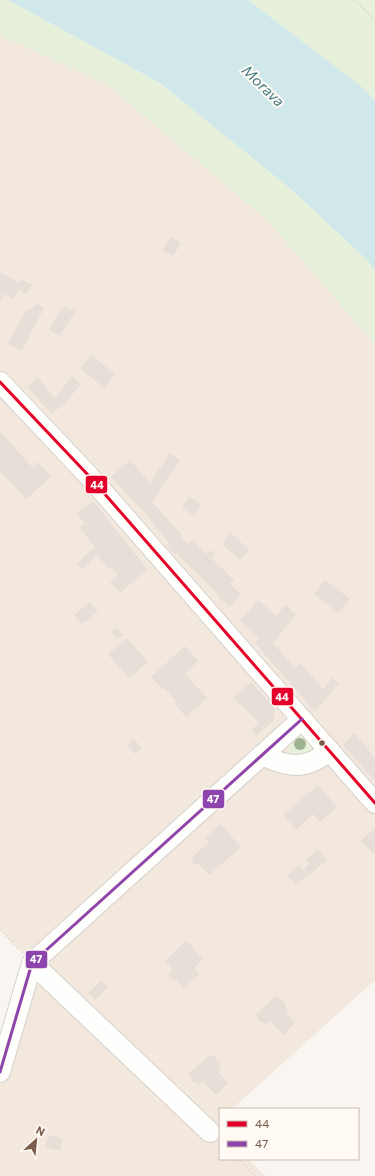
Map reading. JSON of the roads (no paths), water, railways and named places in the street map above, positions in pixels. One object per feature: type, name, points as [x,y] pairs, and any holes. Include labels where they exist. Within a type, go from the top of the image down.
[{"type":"street","points":[[0,382],[89,476],[375,803]]},
{"type":"street","points":[[0,1072],[32,963],[302,719]]},
{"type":"street","points":[[262,755],[279,762],[298,765],[311,762],[330,752]]},
{"type":"street","points":[[32,963],[210,1132]]},
{"type":"water","name":"Morava","points":[[8,0],[248,0],[363,88],[375,101],[375,270],[367,260],[292,190],[160,83]]}]
